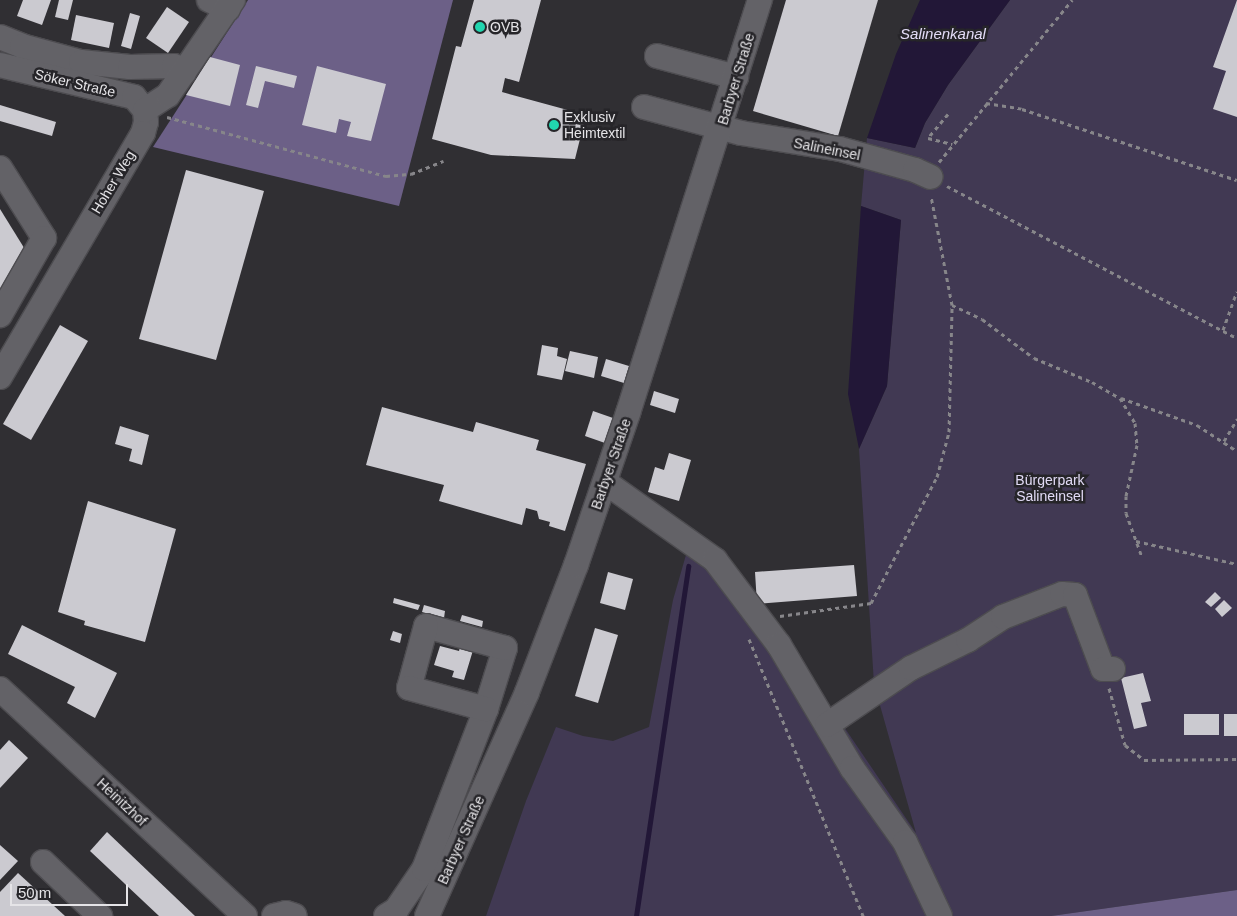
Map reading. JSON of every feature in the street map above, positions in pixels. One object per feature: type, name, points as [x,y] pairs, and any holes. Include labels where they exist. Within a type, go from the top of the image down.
[{"type":"street","name":"Barbyer Straße","points":[[427,916],[526,692],[605,482],[721,127],[760,0]]},
{"type":"street","points":[[145,110],[168,95],[184,73],[223,3]]},
{"type":"street","points":[[0,37],[22,46],[81,62],[130,67],[174,66],[184,73]]},
{"type":"street","points":[[657,56],[736,78]]},
{"type":"street","name":"Söker Straße","points":[[0,65],[134,97],[145,110]]},
{"type":"street","name":"Salineinsel","points":[[644,107],[741,133],[840,149],[915,170],[931,177]]},
{"type":"street","name":"Hoher Weg","points":[[0,376],[142,133],[146,122],[145,110]]},
{"type":"street","points":[[0,168],[44,238],[0,315]]},
{"type":"street","points":[[605,482],[715,560],[753,627],[779,645],[852,768],[906,842],[940,916]]},
{"type":"street","points":[[827,725],[911,668],[968,640],[1002,617],[1062,594],[1075,595],[1108,669]]},
{"type":"street","name":"Heinitzhof","points":[[0,689],[244,916]]},
{"type":"street","points":[[386,916],[396,910],[424,869],[486,709]]},
{"type":"street","points":[[43,862],[100,916]]},
{"type":"street","points":[[274,916],[286,913],[295,916]]},
{"type":"path","points":[[863,916],[753,627],[870,603],[937,476],[949,432],[952,306],[930,191],[931,177],[936,165],[952,144],[1072,0]]},
{"type":"path","points":[[985,103],[1022,109],[1237,180]]},
{"type":"path","points":[[145,110],[386,176],[411,174],[444,161]]},
{"type":"path","points":[[948,114],[928,138],[952,144]]},
{"type":"path","points":[[931,177],[1237,338]]},
{"type":"path","points":[[1223,330],[1237,291]]},
{"type":"path","points":[[952,306],[982,319],[1034,358],[1092,382],[1120,398],[1197,424],[1237,451]]},
{"type":"path","points":[[1120,398],[1135,424],[1138,445],[1126,496],[1126,513],[1142,556]]},
{"type":"path","points":[[1224,442],[1237,419]]},
{"type":"path","points":[[1136,541],[1237,564]]},
{"type":"path","points":[[1108,669],[1125,745],[1144,760],[1237,759]]},
{"type":"green space","name":"Bürgerpark Salineinsel","points":[[1010,0],[1237,0],[1237,890],[1051,916],[486,916],[526,801],[556,727],[583,736],[613,741],[649,727],[673,600],[692,534],[764,609],[916,833],[874,684],[859,449],[887,386],[901,220],[861,206],[867,138],[915,148],[925,123],[948,85]]},
{"type":"shaded area","points":[[248,0],[453,0],[399,206],[153,147]]},
{"type":"shaded area","points":[[1237,890],[1237,916],[1051,916]]},
{"type":"water","name":"Salinenkanal","points":[[920,0],[1010,0],[948,85],[925,123],[915,148],[867,138],[896,54]]},
{"type":"water","points":[[861,206],[901,220],[887,386],[859,449],[848,394]]},
{"type":"building","points":[[23,0],[51,0],[42,25],[17,16]]},
{"type":"building","points":[[59,0],[73,0],[68,20],[55,17]]},
{"type":"building","points":[[474,0],[541,0],[519,82],[505,78],[502,92],[586,115],[575,159],[491,155],[432,139],[456,46],[461,47]]},
{"type":"building","points":[[786,0],[878,0],[838,136],[753,111]]},
{"type":"building","points":[[1237,0],[1237,117],[1213,109],[1226,71],[1213,67]]},
{"type":"building","points":[[167,7],[189,22],[168,53],[146,38]]},
{"type":"building","points":[[130,13],[140,16],[131,49],[121,46]]},
{"type":"building","points":[[76,15],[114,23],[109,48],[71,40]]},
{"type":"building","points":[[210,57],[240,65],[230,106],[186,95]]},
{"type":"building","points":[[256,66],[297,76],[294,88],[265,81],[258,108],[246,105]]},
{"type":"building","points":[[317,66],[386,84],[371,141],[347,136],[351,122],[339,119],[336,133],[302,125]]},
{"type":"building","points":[[0,105],[56,122],[52,136],[0,121]]},
{"type":"building","points":[[186,170],[264,191],[216,360],[139,339]]},
{"type":"building","points":[[0,209],[26,251],[0,295]]},
{"type":"building","points":[[60,325],[88,341],[31,440],[3,424]]},
{"type":"building","points":[[542,345],[558,348],[557,356],[567,359],[562,380],[537,375]]},
{"type":"building","points":[[570,351],[598,357],[594,378],[565,371]]},
{"type":"building","points":[[606,359],[629,366],[624,383],[601,376]]},
{"type":"building","points":[[654,391],[679,399],[675,413],[650,405]]},
{"type":"building","points":[[382,407],[473,432],[476,422],[539,440],[536,450],[586,464],[565,531],[549,526],[550,522],[539,519],[537,511],[526,508],[522,525],[439,501],[444,485],[366,465]]},
{"type":"building","points":[[593,411],[613,418],[605,443],[585,436]]},
{"type":"building","points":[[120,426],[149,435],[142,465],[129,461],[132,449],[115,444]]},
{"type":"building","points":[[669,453],[691,460],[679,501],[648,492],[655,467],[664,470]]},
{"type":"building","points":[[88,501],[176,529],[145,642],[84,625],[85,621],[58,612]]},
{"type":"building","points":[[854,565],[857,596],[757,604],[755,572]]},
{"type":"building","points":[[608,572],[633,579],[625,610],[600,603]]},
{"type":"building","points":[[1215,592],[1221,598],[1211,607],[1205,602]]},
{"type":"building","points":[[394,598],[420,605],[418,610],[393,603]]},
{"type":"building","points":[[1224,600],[1232,608],[1222,617],[1215,609]]},
{"type":"building","points":[[424,605],[445,611],[444,618],[422,612]]},
{"type":"building","points":[[462,615],[483,621],[482,627],[460,621]]},
{"type":"building","points":[[22,625],[117,673],[95,718],[67,703],[75,687],[8,654]]},
{"type":"building","points":[[595,628],[618,635],[598,703],[575,696]]},
{"type":"building","points":[[393,631],[402,634],[400,643],[390,640]]},
{"type":"building","points":[[461,643],[474,647],[464,680],[452,677],[454,671],[434,665],[440,646],[459,651]]},
{"type":"building","points":[[1143,673],[1151,701],[1141,703],[1147,726],[1134,729],[1121,678]]},
{"type":"building","points":[[1184,714],[1219,714],[1219,735],[1184,735]]},
{"type":"building","points":[[1224,714],[1237,714],[1237,736],[1224,736]]},
{"type":"building","points":[[9,740],[28,758],[0,788],[0,750]]},
{"type":"building","points":[[107,832],[195,916],[159,916],[90,851]]},
{"type":"building","points":[[0,845],[18,861],[0,880]]},
{"type":"building","points":[[18,873],[65,916],[0,916],[0,892]]},
{"type":"waterway","points":[[636,916],[688,566]]},
{"type":"place","name":"OVB","points":[[480,27]]},
{"type":"place","name":"Exklusiv Heimtextil","points":[[554,125]]}]
